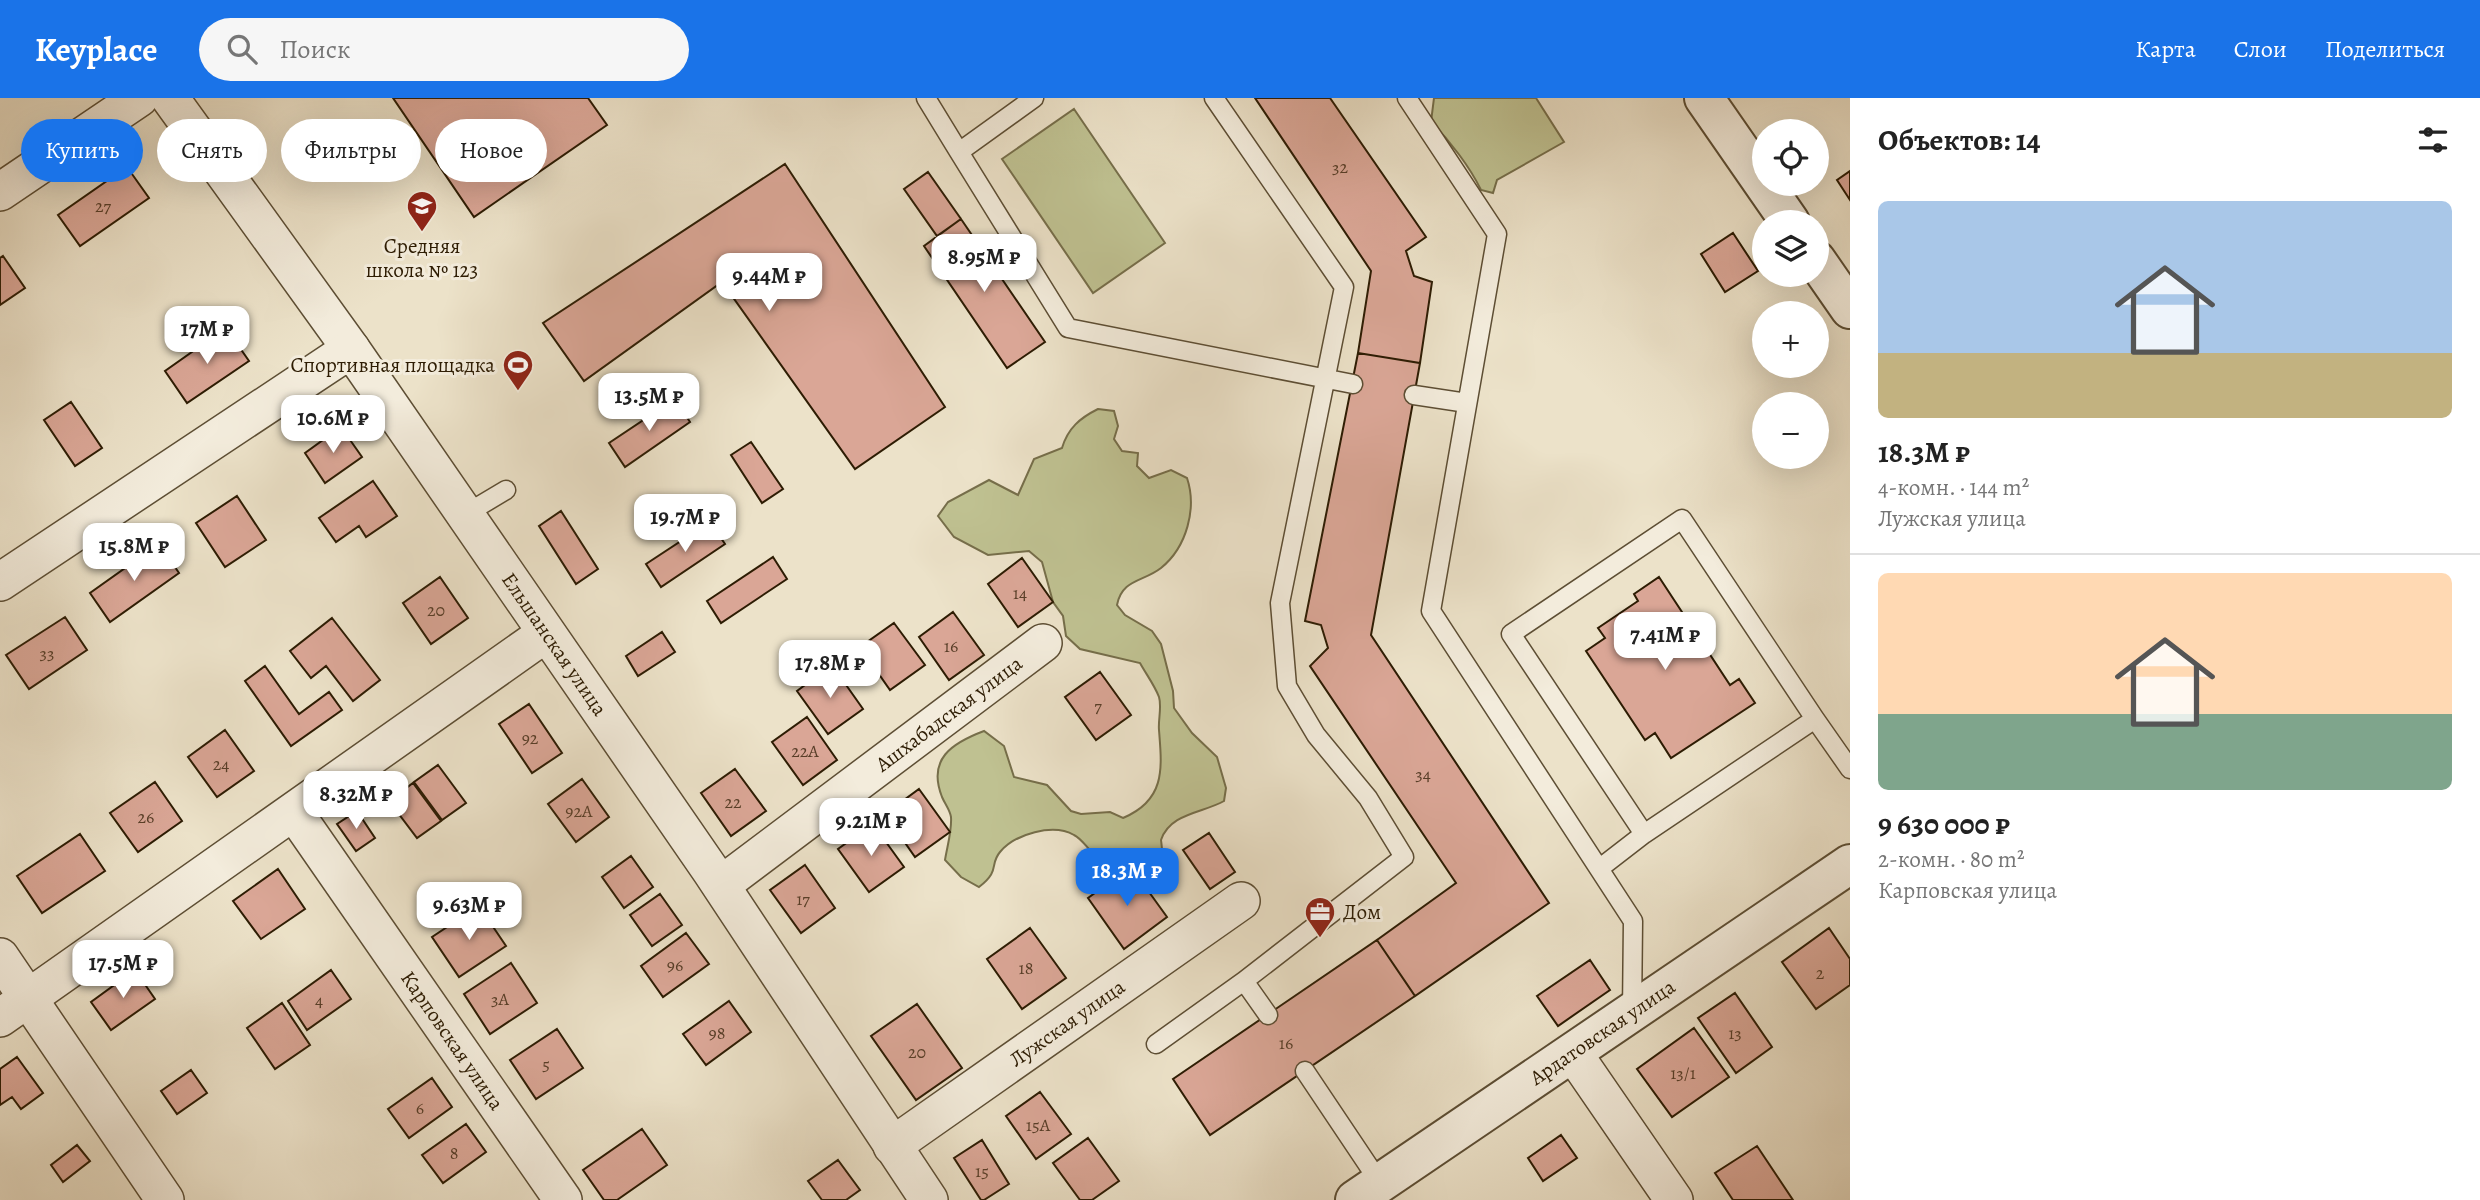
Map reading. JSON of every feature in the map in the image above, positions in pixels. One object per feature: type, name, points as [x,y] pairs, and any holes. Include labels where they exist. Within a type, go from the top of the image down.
[{"type":"street","points":[[0,192],[139,98]]},
{"type":"street","name":"Ельшанская улица","points":[[170,98],[351,349],[720,885],[929,1200]]},
{"type":"street","points":[[1704,98],[1782,210]]},
{"type":"street","points":[[1829,279],[1850,309]]},
{"type":"street","points":[[0,582],[351,349]]},
{"type":"street","points":[[15,1008],[545,634]]},
{"type":"street","name":"Ашхабадская улица","points":[[720,885],[1043,643]]},
{"type":"street","name":"Карповская улица","points":[[294,813],[563,1200]]},
{"type":"street","name":"Ардатовская улица","points":[[1368,1191],[1632,1013],[1846,874]]},
{"type":"street","name":"Лужская улица","points":[[892,1146],[1241,901]]},
{"type":"street","points":[[0,957],[15,1008],[165,1200]]},
{"type":"street","points":[[1573,1053],[1674,1200]]},
{"type":"lane","points":[[926,98],[1068,328],[1325,381],[1353,384]]},
{"type":"lane","points":[[960,152],[1034,98]]},
{"type":"lane","points":[[1156,1044],[1244,981],[1404,857],[1368,798],[1316,734],[1287,685],[1280,603],[1344,287],[1214,98]]},
{"type":"lane","points":[[1407,98],[1497,234],[1431,611],[1633,921],[1632,1013]]},
{"type":"lane","points":[[1414,395],[1467,403]]},
{"type":"lane","points":[[464,515],[506,490]]},
{"type":"lane","points":[[1644,834],[1511,634],[1682,519],[1850,769]]},
{"type":"lane","points":[[1600,868],[1644,834],[1815,719]]},
{"type":"lane","points":[[1244,981],[1268,1015]]},
{"type":"lane","points":[[1305,1071],[1368,1191]]},
{"type":"green space","points":[[1434,98],[1536,98],[1564,142],[1497,180],[1493,193],[1481,190],[1459,154],[1431,122]]},
{"type":"green space","points":[[1074,109],[1165,243],[1093,293],[1002,159]]},
{"type":"green space","points":[[1098,409],[1114,411],[1118,426],[1114,439],[1122,451],[1138,453],[1137,466],[1149,478],[1171,470],[1187,478],[1190,514],[1188,526],[1177,549],[1161,568],[1123,590],[1117,605],[1125,615],[1152,631],[1161,644],[1173,691],[1174,708],[1192,733],[1217,757],[1226,788],[1224,801],[1172,824],[1161,840],[1160,862],[1148,871],[1111,865],[1093,854],[1074,835],[1045,830],[1015,840],[1000,852],[990,876],[979,887],[961,877],[945,860],[951,817],[938,784],[938,772],[945,754],[962,741],[984,731],[1004,746],[1014,777],[1047,785],[1071,811],[1081,814],[1110,812],[1123,818],[1147,802],[1158,782],[1161,757],[1160,701],[1140,663],[1080,649],[1066,636],[1063,616],[1053,602],[1042,562],[1029,551],[988,555],[954,537],[938,516],[948,502],[989,480],[1018,495],[1034,459],[1062,448],[1076,424]]},
{"type":"building","points":[[393,98],[588,98],[607,125],[547,167],[547,119],[435,119],[435,160],[421,139],[421,119],[407,119]]},
{"type":"building","points":[[1255,98],[1330,98],[1426,237],[1406,251],[1414,276],[1432,282],[1420,363],[1358,353],[1371,271]]},
{"type":"building","points":[[785,164],[945,407],[855,469],[722,282],[584,381],[543,323]]},
{"type":"building","points":[[1850,171],[1850,200],[1837,180]]},
{"type":"building","points":[[928,172],[961,219],[937,236],[904,189]]},
{"type":"building","points":[[105,182],[138,182],[149,198],[80,246],[58,215]]},
{"type":"building","points":[[450,182],[525,182],[474,217]]},
{"type":"building","points":[[961,219],[1045,342],[1007,368],[924,246]]},
{"type":"building","points":[[1733,233],[1752,262],[1752,275],[1725,292],[1701,254]]},
{"type":"building","points":[[3,256],[25,288],[0,305],[0,258]]},
{"type":"building","points":[[226,328],[249,361],[187,403],[165,371]]},
{"type":"building","points":[[1358,353],[1420,363],[1371,635],[1549,903],[1415,996],[1377,940],[1456,883],[1310,666],[1328,648],[1321,625],[1305,621]]},
{"type":"building","points":[[675,399],[690,422],[625,467],[609,443]]},
{"type":"building","points":[[71,402],[102,448],[75,466],[44,420]]},
{"type":"building","points":[[341,427],[362,457],[325,483],[305,453]]},
{"type":"building","points":[[751,442],[783,489],[762,503],[731,455]]},
{"type":"building","points":[[373,481],[397,516],[366,537],[359,526],[336,542],[319,518]]},
{"type":"building","points":[[237,496],[266,540],[225,567],[196,523]]},
{"type":"building","points":[[561,511],[598,569],[576,584],[539,526]]},
{"type":"building","points":[[710,522],[725,544],[661,587],[646,564]]},
{"type":"building","points":[[159,544],[179,573],[110,622],[90,593]]},
{"type":"building","points":[[773,557],[787,579],[721,623],[707,601]]},
{"type":"building","points":[[1022,558],[1053,602],[1018,627],[988,584]]},
{"type":"building","points":[[440,577],[468,618],[431,644],[403,603]]},
{"type":"building","points":[[1659,577],[1730,685],[1739,679],[1755,703],[1671,758],[1655,733],[1645,740],[1586,651],[1605,638],[1598,628],[1638,601],[1634,594]]},
{"type":"building","points":[[953,612],[984,655],[949,680],[919,637]]},
{"type":"building","points":[[65,617],[87,650],[29,689],[6,655]]},
{"type":"building","points":[[332,618],[380,680],[353,701],[326,666],[311,678],[290,651]]},
{"type":"building","points":[[894,623],[925,665],[890,690],[860,647]]},
{"type":"building","points":[[662,632],[675,652],[638,676],[626,656]]},
{"type":"building","points":[[832,665],[863,709],[828,734],[797,691]]},
{"type":"building","points":[[265,666],[299,714],[329,692],[342,710],[291,746],[245,681]]},
{"type":"building","points":[[1100,672],[1131,715],[1096,740],[1065,697]]},
{"type":"building","points":[[529,704],[562,753],[532,773],[499,724]]},
{"type":"building","points":[[807,717],[837,760],[803,785],[772,742]]},
{"type":"building","points":[[225,730],[254,771],[217,797],[188,757]]},
{"type":"building","points":[[438,765],[466,803],[442,820],[414,782]]},
{"type":"building","points":[[735,769],[766,811],[731,836],[701,793]]},
{"type":"building","points":[[582,779],[609,817],[576,842],[548,804]]},
{"type":"building","points":[[155,782],[182,821],[138,852],[110,813]]},
{"type":"building","points":[[413,783],[441,821],[417,838],[389,801]]},
{"type":"building","points":[[919,789],[950,832],[915,857],[885,814]]},
{"type":"building","points":[[357,811],[375,838],[356,851],[337,824]]},
{"type":"building","points":[[873,824],[904,867],[869,892],[838,849]]},
{"type":"building","points":[[1209,833],[1235,872],[1210,889],[1183,850]]},
{"type":"building","points":[[80,834],[105,871],[42,913],[17,876]]},
{"type":"building","points":[[631,856],[653,887],[624,908],[602,877]]},
{"type":"building","points":[[805,865],[835,908],[801,933],[770,890]]},
{"type":"building","points":[[1131,867],[1167,917],[1124,949],[1088,898]]},
{"type":"building","points":[[278,869],[305,909],[261,939],[233,901]]},
{"type":"building","points":[[660,894],[682,925],[652,946],[630,915]]},
{"type":"building","points":[[479,906],[506,946],[459,977],[432,937]]},
{"type":"building","points":[[1030,928],[1066,978],[1022,1009],[987,959]]},
{"type":"building","points":[[1829,928],[1850,959],[1850,985],[1816,1009],[1782,962]]},
{"type":"building","points":[[686,933],[709,964],[663,997],[641,966]]},
{"type":"building","points":[[1377,940],[1415,996],[1210,1135],[1173,1079]]},
{"type":"building","points":[[1590,960],[1610,990],[1558,1026],[1537,996]]},
{"type":"building","points":[[511,963],[537,1003],[490,1034],[464,994]]},
{"type":"building","points":[[135,970],[155,999],[111,1030],[91,1002]]},
{"type":"building","points":[[331,970],[351,999],[307,1030],[288,1001]]},
{"type":"building","points":[[1735,993],[1772,1047],[1736,1073],[1698,1018]]},
{"type":"building","points":[[729,1001],[751,1032],[706,1065],[683,1034]]},
{"type":"building","points":[[282,1003],[310,1045],[275,1069],[247,1028]]},
{"type":"building","points":[[917,1004],[962,1068],[916,1100],[871,1036]]},
{"type":"building","points":[[1694,1028],[1729,1077],[1672,1117],[1637,1069]]},
{"type":"building","points":[[557,1029],[583,1068],[536,1099],[510,1060]]},
{"type":"building","points":[[17,1057],[43,1093],[21,1109],[12,1097],[0,1105],[0,1069]]},
{"type":"building","points":[[191,1070],[207,1093],[177,1114],[161,1091]]},
{"type":"building","points":[[432,1078],[452,1107],[409,1138],[388,1109]]},
{"type":"building","points":[[1040,1092],[1071,1134],[1036,1159],[1006,1116]]},
{"type":"building","points":[[466,1124],[486,1152],[443,1183],[422,1155]]},
{"type":"building","points":[[642,1129],[667,1165],[617,1200],[604,1200],[583,1170]]},
{"type":"building","points":[[1561,1135],[1577,1158],[1543,1181],[1528,1158]]},
{"type":"building","points":[[1088,1138],[1119,1181],[1092,1200],[1080,1200],[1053,1163]]},
{"type":"building","points":[[982,1140],[1009,1184],[984,1200],[981,1200],[954,1158]]},
{"type":"building","points":[[77,1145],[90,1161],[63,1182],[51,1165]]},
{"type":"building","points":[[1757,1146],[1793,1200],[1733,1200],[1715,1173]]},
{"type":"building","points":[[838,1160],[860,1190],[846,1200],[822,1200],[808,1181]]},
{"type":"place","name":"Средняя школа № 123","points":[[422,233]]},
{"type":"place","name":"Спортивная площадка","points":[[518,392]]},
{"type":"place","name":"Дом","points":[[1320,939]]}]
